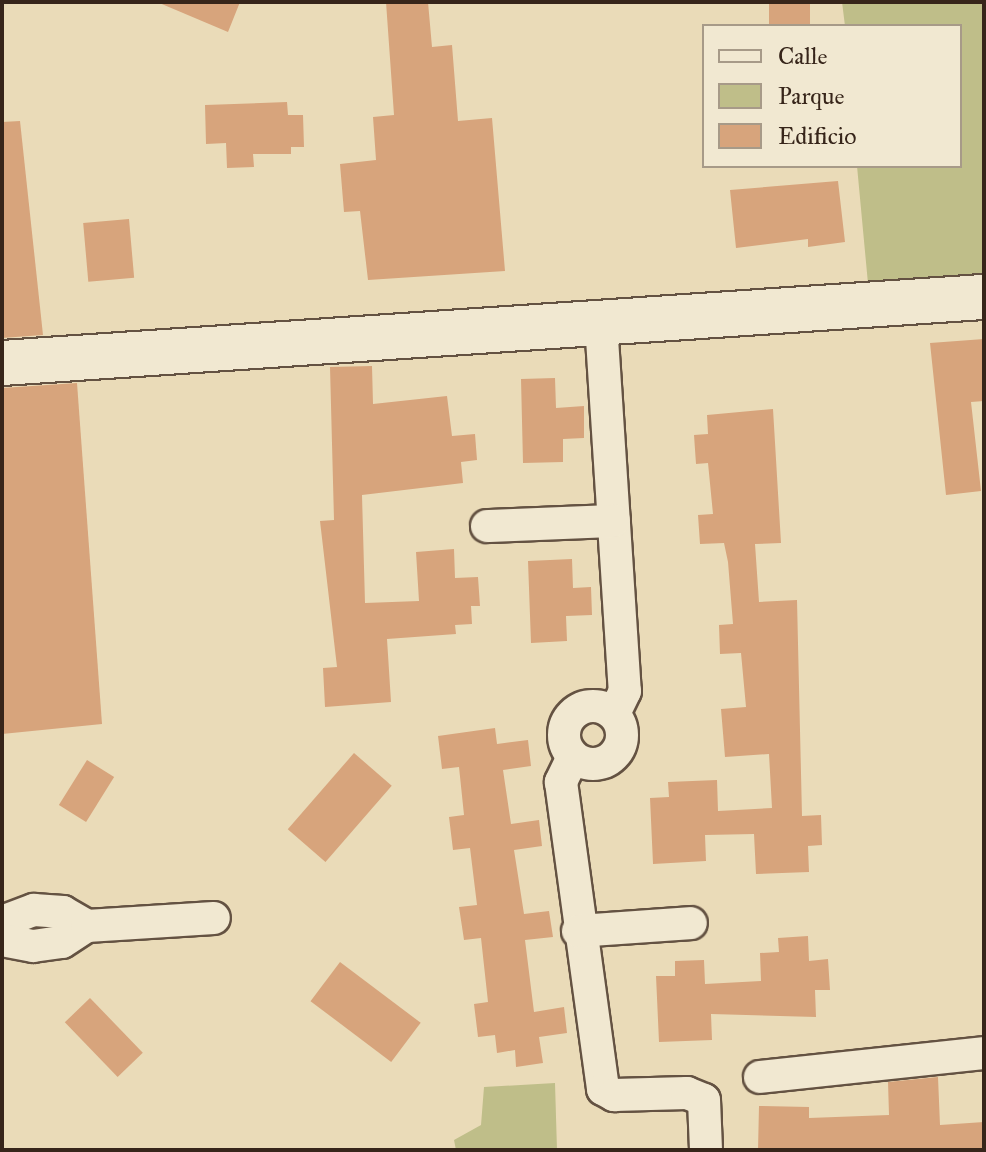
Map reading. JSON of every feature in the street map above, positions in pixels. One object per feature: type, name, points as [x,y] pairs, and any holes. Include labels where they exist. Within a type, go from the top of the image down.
[{"type":"street","points":[[2,363],[984,297]]},
{"type":"street","points":[[601,323],[625,691],[614,714],[623,733],[618,752],[601,764],[573,757],[561,782],[578,931],[603,1089],[614,1095],[687,1093],[704,1100],[706,1150]]},
{"type":"street","points":[[487,526],[614,521]]},
{"type":"street","points":[[2,922],[34,910],[63,912],[87,926]]},
{"type":"street","points":[[2,940],[33,946],[62,942],[87,926],[214,918]]},
{"type":"street","points":[[578,931],[691,923]]},
{"type":"street","points":[[760,1077],[984,1053]]},
{"type":"green space","points":[[842,2],[984,2],[984,297],[870,305],[857,168],[962,168],[962,24],[845,24]]},
{"type":"green space","points":[[555,1083],[557,1150],[456,1150],[454,1140],[481,1125],[484,1087]]},
{"type":"building","points":[[157,2],[240,2],[228,32]]},
{"type":"building","points":[[386,2],[428,2],[432,47],[452,45],[458,121],[492,118],[505,271],[368,280],[360,211],[344,212],[340,164],[376,160],[373,117],[394,115]]},
{"type":"building","points":[[769,2],[810,2],[810,24],[769,24]]},
{"type":"building","points":[[287,102],[288,115],[303,115],[304,147],[291,147],[291,154],[253,154],[254,167],[227,168],[226,143],[206,144],[205,105]]},
{"type":"building","points":[[20,121],[43,335],[2,338],[2,122]]},
{"type":"building","points":[[838,181],[845,242],[808,247],[808,239],[736,248],[730,190]]},
{"type":"building","points":[[129,219],[134,278],[88,282],[83,223]]},
{"type":"building","points":[[984,339],[984,401],[971,402],[981,491],[946,495],[930,343]]},
{"type":"building","points":[[372,366],[373,404],[447,396],[452,436],[475,434],[477,460],[461,462],[463,483],[362,495],[365,603],[419,601],[416,552],[454,549],[455,578],[478,577],[480,606],[471,606],[472,624],[455,625],[456,634],[387,639],[391,702],[325,707],[323,668],[337,667],[320,521],[334,520],[330,367]]},
{"type":"building","points":[[555,378],[556,408],[584,406],[584,438],[563,439],[563,462],[523,463],[521,379]]},
{"type":"building","points":[[77,383],[102,724],[2,734],[2,388]]},
{"type":"building","points":[[773,409],[781,543],[755,544],[759,602],[797,600],[802,816],[821,815],[822,845],[808,846],[809,872],[756,874],[754,834],[705,835],[706,861],[653,864],[650,798],[669,797],[668,782],[717,780],[718,811],[772,808],[769,754],[725,757],[721,709],[746,707],[741,653],[720,654],[719,625],[733,624],[728,562],[724,543],[700,544],[698,515],[713,514],[708,463],[696,464],[694,435],[708,434],[707,415]]},
{"type":"building","points":[[572,559],[573,588],[591,587],[592,615],[566,616],[567,641],[531,643],[528,561]]},
{"type":"building","points":[[495,728],[497,744],[528,740],[531,766],[503,770],[511,824],[539,820],[542,846],[514,850],[524,914],[549,911],[553,937],[525,940],[534,1012],[564,1007],[567,1033],[539,1037],[543,1063],[516,1067],[515,1050],[497,1053],[495,1035],[478,1037],[474,1004],[488,1002],[481,938],[464,940],[459,907],[477,905],[470,848],[453,850],[449,817],[464,815],[459,767],[442,769],[438,736]]},
{"type":"building","points":[[354,753],[392,786],[325,862],[288,829]]},
{"type":"building","points":[[87,760],[114,777],[86,822],[59,805]]},
{"type":"building","points":[[808,936],[809,961],[828,959],[830,990],[815,990],[816,1017],[711,1014],[712,1040],[659,1042],[656,976],[675,976],[675,961],[704,960],[705,984],[761,981],[760,953],[779,952],[778,938]]},
{"type":"building","points":[[340,962],[421,1023],[391,1062],[311,1001]]},
{"type":"building","points":[[90,998],[143,1053],[118,1077],[65,1022]]},
{"type":"building","points":[[938,1077],[940,1125],[984,1122],[984,1150],[758,1150],[759,1106],[809,1107],[809,1118],[889,1115],[888,1082]]}]
